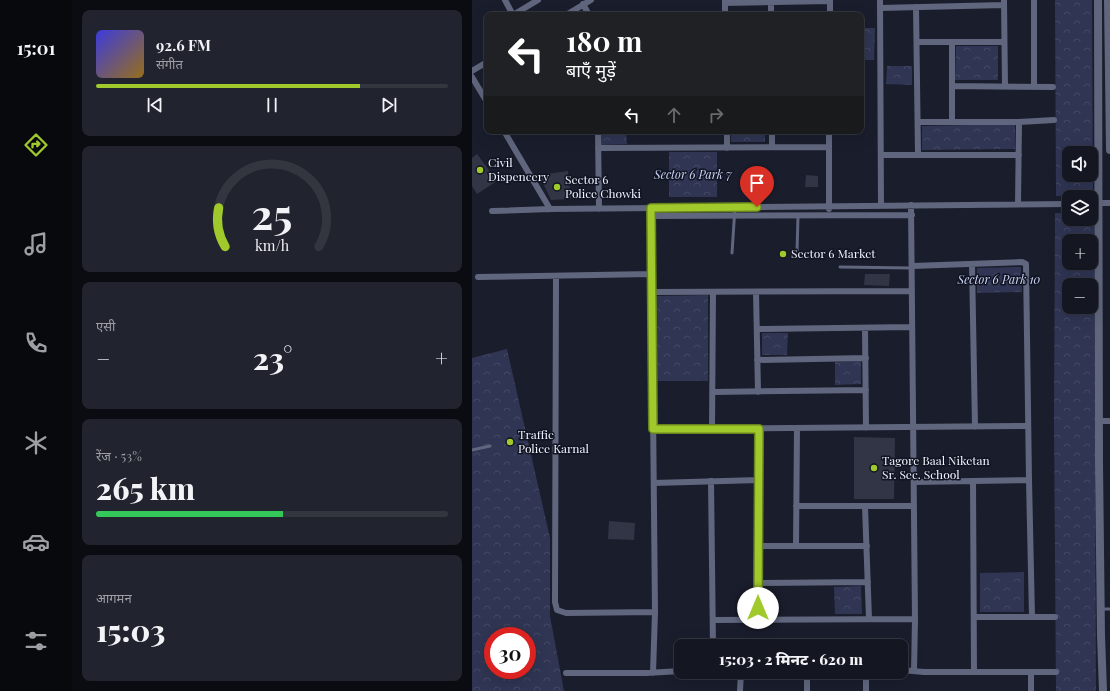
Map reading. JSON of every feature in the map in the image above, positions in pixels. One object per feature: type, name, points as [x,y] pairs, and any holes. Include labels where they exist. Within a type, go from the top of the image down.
[{"type":"street","points":[[505,0],[511,12]]},
{"type":"street","points":[[518,12],[538,0]]},
{"type":"street","points":[[571,12],[591,0]]},
{"type":"street","points":[[880,0],[881,205]]},
{"type":"street","points":[[1034,0],[1034,87]]},
{"type":"street","points":[[725,2],[830,1],[830,12]]},
{"type":"street","points":[[771,2],[771,12]]},
{"type":"street","points":[[880,8],[1004,2],[1005,86]]},
{"type":"street","points":[[1094,190],[1098,90],[1098,3]]},
{"type":"street","points":[[1109,3],[1110,150]]},
{"type":"street","points":[[583,4],[587,12]]},
{"type":"street","points":[[916,7],[918,154]]},
{"type":"street","points":[[917,42],[1004,42]]},
{"type":"street","points":[[952,42],[952,121]]},
{"type":"street","points":[[472,71],[484,64]]},
{"type":"street","points":[[472,77],[484,97]]},
{"type":"street","points":[[952,86],[1053,87]]},
{"type":"street","points":[[1098,90],[1109,88]]},
{"type":"street","points":[[918,122],[1019,122],[1054,120]]},
{"type":"street","points":[[1018,204],[1019,122]]},
{"type":"street","points":[[506,134],[550,209]]},
{"type":"street","points":[[598,134],[599,209]]},
{"type":"street","points":[[727,134],[728,148]]},
{"type":"street","points":[[772,134],[772,147]]},
{"type":"street","points":[[829,134],[829,215]]},
{"type":"street","points":[[598,148],[829,147]]},
{"type":"street","points":[[881,155],[1019,154]]},
{"type":"street","points":[[1098,203],[1110,203]]},
{"type":"street","points":[[492,211],[829,205],[1062,204]]},
{"type":"street","points":[[911,205],[915,619],[914,672]]},
{"type":"street","points":[[651,208],[655,612],[653,673]]},
{"type":"street","points":[[651,216],[798,214],[912,215]]},
{"type":"street","points":[[1095,226],[1100,421],[1103,691]]},
{"type":"street","points":[[912,267],[1022,262],[1026,264],[1032,617]]},
{"type":"street","points":[[972,264],[974,427]]},
{"type":"street","points":[[478,278],[652,274]]},
{"type":"street","points":[[556,276],[554,602],[557,610],[566,613],[655,612]]},
{"type":"street","points":[[652,292],[912,291]]},
{"type":"street","points":[[712,429],[713,292]]},
{"type":"street","points":[[756,292],[758,392]]},
{"type":"street","points":[[757,329],[912,327]]},
{"type":"street","points":[[865,328],[866,428]]},
{"type":"street","points":[[757,360],[866,358]]},
{"type":"street","points":[[712,392],[866,390]]},
{"type":"street","points":[[1100,421],[1110,421]]},
{"type":"street","points":[[653,429],[1028,426]]},
{"type":"street","points":[[796,546],[797,428]]},
{"type":"street","points":[[758,620],[759,429]]},
{"type":"street","points":[[654,483],[759,480]]},
{"type":"street","points":[[914,482],[1029,480]]},
{"type":"street","points":[[712,481],[713,639]]},
{"type":"street","points":[[973,481],[974,672]]},
{"type":"street","points":[[796,506],[914,506]]},
{"type":"street","points":[[865,506],[869,620]]},
{"type":"street","points":[[758,546],[866,546]]},
{"type":"street","points":[[758,583],[868,582]]},
{"type":"street","points":[[974,617],[1055,617]]},
{"type":"street","points":[[713,620],[915,619]]},
{"type":"street","points":[[908,671],[1056,672]]},
{"type":"street","points":[[566,673],[653,673],[674,672]]},
{"type":"street","points":[[1031,672],[1031,691]]},
{"type":"street","points":[[740,691],[741,679]]},
{"type":"street","points":[[807,679],[807,691]]},
{"type":"street","points":[[866,679],[866,691]]},
{"type":"lane","points":[[1098,3],[1109,3]]},
{"type":"lane","points":[[732,253],[735,207]]},
{"type":"lane","points":[[797,252],[798,214]]},
{"type":"lane","points":[[840,268],[912,267]]},
{"type":"lane","points":[[472,450],[490,446]]},
{"type":"lane","points":[[1101,609],[1110,609]]},
{"type":"green space","points":[[1055,0],[1092,0],[1093,146],[1062,146],[1062,182],[1093,182],[1093,190],[1062,190],[1062,196],[1056,196]]},
{"type":"green space","points":[[864,28],[875,28],[874,60],[864,60]]},
{"type":"green space","points":[[956,46],[998,46],[998,80],[955,80]]},
{"type":"green space","points":[[887,66],[912,66],[912,85],[886,84]]},
{"type":"green space","points":[[1015,124],[1015,149],[922,150],[922,126]]},
{"type":"green space","points":[[600,134],[626,134],[627,144],[600,145]]},
{"type":"green space","points":[[731,134],[765,134],[765,142],[731,142]]},
{"type":"green space","name":"Sector 6 Park 7","points":[[669,152],[717,152],[717,197],[669,197]]},
{"type":"green space","points":[[1055,213],[1062,213],[1062,226],[1094,226],[1094,234],[1062,234],[1062,270],[1094,270],[1094,278],[1062,278],[1062,314],[1094,314],[1096,691],[1056,691],[1054,422]]},
{"type":"green space","name":"Sector 6 Park 10","points":[[1021,267],[1022,292],[977,293],[977,268]]},
{"type":"green space","points":[[708,295],[708,381],[656,381],[656,296]]},
{"type":"green space","points":[[762,333],[788,333],[787,355],[762,355]]},
{"type":"green space","points":[[507,349],[550,538],[550,616],[564,691],[472,691],[472,358]]},
{"type":"green space","points":[[861,361],[861,384],[835,385],[835,362]]},
{"type":"green space","points":[[1024,572],[1024,612],[980,612],[980,573]]},
{"type":"green space","points":[[861,586],[862,614],[835,614],[834,587]]},
{"type":"building","name":"Civil Dispencery","points":[[477,154],[497,181],[477,194],[472,186],[472,158]]},
{"type":"building","name":"Sector 6 Police Chowki","points":[[568,171],[571,199],[551,200],[539,175]]},
{"type":"building","points":[[806,175],[818,176],[818,187],[805,187]]},
{"type":"building","points":[[865,274],[890,274],[889,286],[864,285]]},
{"type":"building","name":"Tagore Baal Niketan Sr. Sec. School","points":[[854,437],[895,438],[894,499],[854,499]]},
{"type":"building","points":[[609,521],[635,523],[634,540],[608,539]]},
{"type":"place","name":"Civil Dispencery","points":[[480,170]]},
{"type":"place","name":"Sector 6 Police Chowki","points":[[557,187]]},
{"type":"place","name":"Sector 6 Market","points":[[783,254]]},
{"type":"place","name":"Traffic Police Karnal","points":[[510,442]]},
{"type":"place","name":"Tagore Baal Niketan Sr. Sec. School","points":[[874,468]]},
{"type":"route","points":[[757,207],[651,208],[653,429],[759,429],[758,608]]}]
